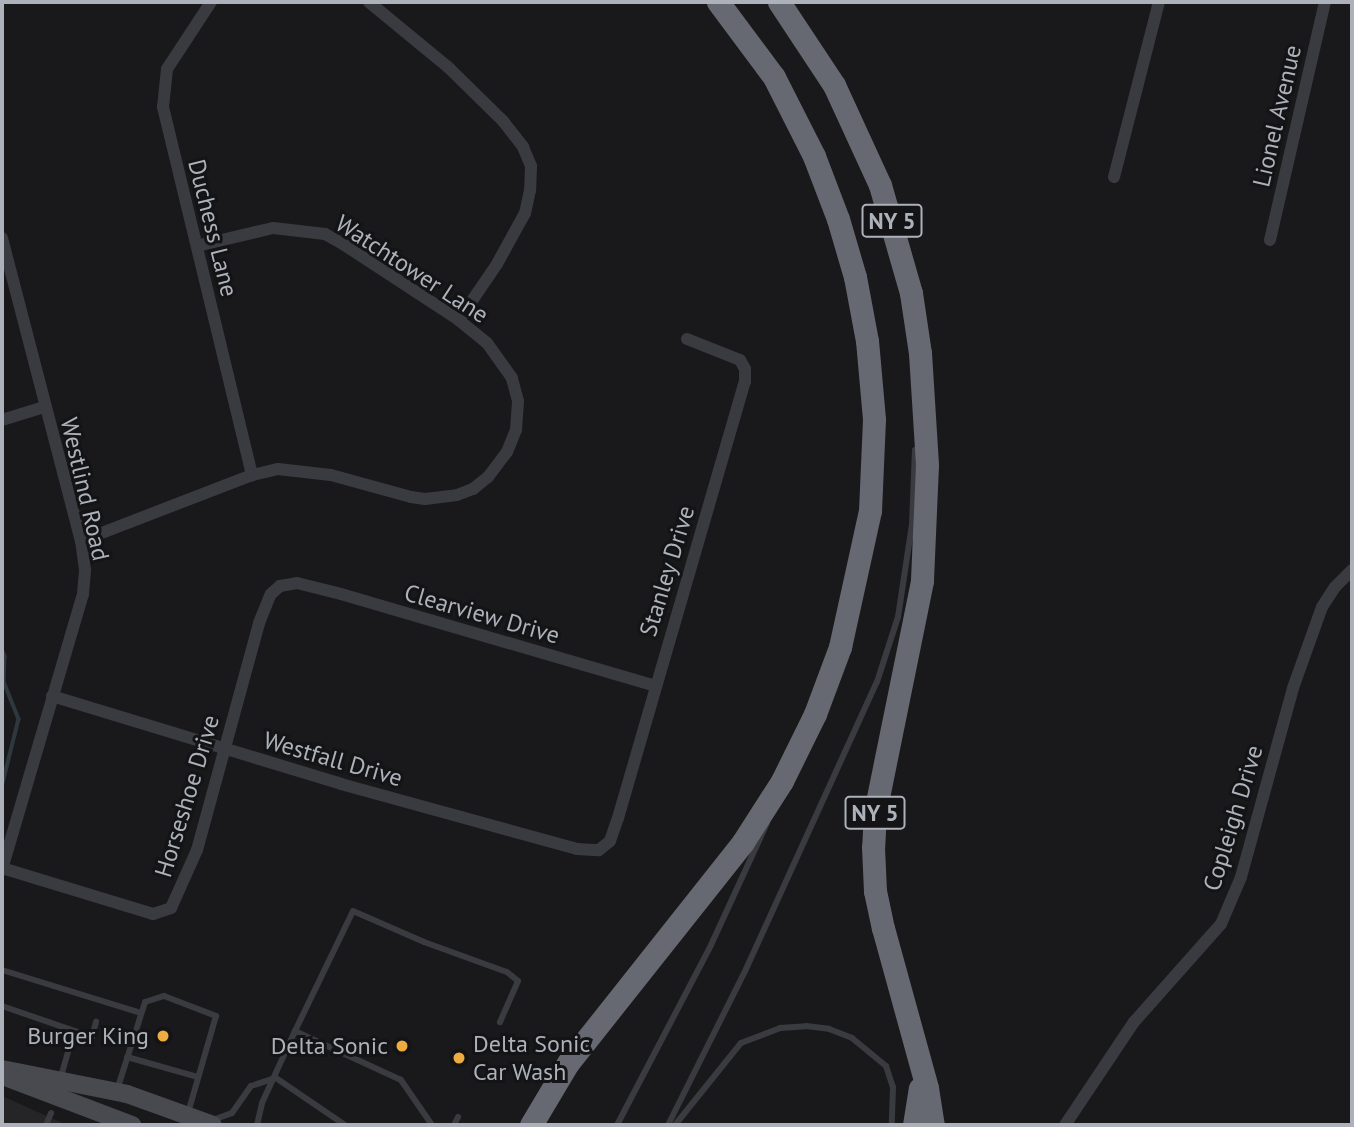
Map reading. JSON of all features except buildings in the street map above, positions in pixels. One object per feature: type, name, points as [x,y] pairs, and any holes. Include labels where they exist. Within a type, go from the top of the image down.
[{"type":"highway","name":"NY 5","points":[[531,1125],[568,1063],[743,842],[782,781],[814,716],[839,647],[870,511],[874,419],[867,341],[855,277],[814,156],[774,77],[718,2]]},
{"type":"highway","name":"NY 5","points":[[779,2],[834,85],[880,186],[908,281],[920,353],[927,465],[922,581],[875,812],[873,848],[875,891],[883,928],[922,1071],[933,1125]]},
{"type":"highway","points":[[914,1125],[922,1071]]},
{"type":"main road","points":[[2,1069],[116,1091],[188,1114],[209,1124]]},
{"type":"main road","points":[[2,1075],[132,1125]]},
{"type":"street","name":"Duchess Lane","points":[[211,2],[167,69],[163,90],[169,137],[252,475]]},
{"type":"street","points":[[369,2],[449,68],[503,121],[523,147],[531,166],[525,213],[497,264],[458,320]]},
{"type":"street","points":[[1114,177],[1159,2]]},
{"type":"street","name":"Lionel Avenue","points":[[1270,240],[1325,2]]},
{"type":"street","name":"Watchtower Lane","points":[[81,541],[252,475],[278,469],[300,469],[425,499],[473,489],[488,477],[507,452],[516,430],[518,401],[512,378],[499,356],[458,320],[325,234],[273,228],[197,246]]},
{"type":"street","name":"Westlind Road","points":[[2,237],[44,407],[81,541],[85,571],[83,594],[2,869]]},
{"type":"street","name":"Stanley Drive","points":[[604,847],[610,841],[618,818],[745,382],[745,369],[740,360],[687,339]]},
{"type":"street","points":[[2,421],[44,407]]},
{"type":"street","name":"Copleigh Drive","points":[[1065,1125],[1134,1022],[1221,924],[1241,877],[1293,688],[1322,607],[1335,587],[1352,570]]},
{"type":"street","name":"Clearview Drive","points":[[297,583],[655,686]]},
{"type":"street","name":"Horseshoe Drive","points":[[2,869],[153,914],[163,913],[171,908],[197,850],[259,623],[271,594],[280,586],[297,583]]},
{"type":"street","name":"Westfall Drive","points":[[52,695],[224,749],[577,849],[591,851],[604,847]]},
{"type":"lane","points":[[916,432],[920,353]]},
{"type":"lane","points":[[668,1125],[747,969],[877,682],[898,617],[912,524],[915,445]]},
{"type":"lane","points":[[617,1125],[712,946],[814,716]]},
{"type":"lane","points":[[257,1125],[262,1103],[353,911],[425,942],[507,972],[518,981],[500,1022]]},
{"type":"lane","points":[[2,970],[141,1013]]},
{"type":"lane","points":[[116,1091],[145,1002],[164,996],[216,1016],[188,1114]]},
{"type":"lane","points":[[2,1006],[92,1037],[96,1021]]},
{"type":"lane","points":[[675,1125],[741,1043],[780,1028],[806,1026],[829,1029],[852,1038],[886,1066],[894,1087],[892,1125]]},
{"type":"lane","points":[[60,1080],[74,1031]]},
{"type":"lane","points":[[295,1031],[401,1080],[432,1125]]},
{"type":"lane","points":[[127,1057],[198,1077]]},
{"type":"lane","points":[[209,1124],[232,1114],[251,1086],[276,1078]]},
{"type":"lane","points":[[276,1078],[345,1125]]},
{"type":"lane","points":[[46,1125],[51,1113]]},
{"type":"lane","points":[[454,1125],[458,1116]]},
{"type":"shaded area","points":[[2,1096],[67,1125],[2,1125]]},
{"type":"waterway","points":[[2,649],[5,656],[4,682],[19,719],[2,787]]},
{"type":"place","name":"Burger King","points":[[163,1036]]},
{"type":"place","name":"Delta Sonic","points":[[402,1046]]},
{"type":"place","name":"Delta Sonic Car Wash","points":[[459,1058]]}]
